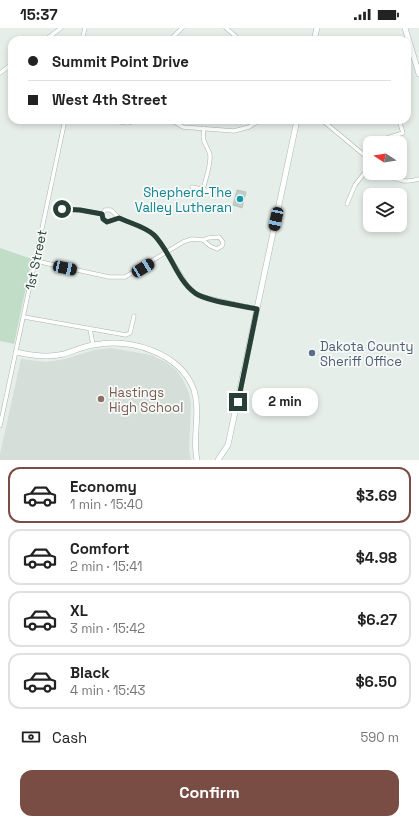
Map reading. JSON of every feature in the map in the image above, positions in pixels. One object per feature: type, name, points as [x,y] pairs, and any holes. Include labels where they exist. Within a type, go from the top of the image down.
[{"type":"street","points":[[50,36],[61,28]]},
{"type":"street","points":[[174,36],[182,28]]},
{"type":"street","points":[[226,28],[235,36]]},
{"type":"street","points":[[411,48],[419,74]]},
{"type":"street","name":"1st Street","points":[[0,426],[64,124]]},
{"type":"street","points":[[178,124],[183,127],[242,130],[254,124]]},
{"type":"street","points":[[218,460],[227,447],[296,124]]},
{"type":"street","points":[[327,124],[363,153]]},
{"type":"street","points":[[393,136],[403,133],[400,124]]},
{"type":"street","points":[[203,190],[210,160],[209,152],[203,139],[204,128]]},
{"type":"street","points":[[347,204],[355,185],[363,175]]},
{"type":"street","points":[[400,180],[419,179]]},
{"type":"street","points":[[192,187],[214,192]]},
{"type":"street","points":[[102,214],[108,209],[119,218],[152,233],[167,253],[187,285],[195,293],[204,297],[257,309]]},
{"type":"street","points":[[58,210],[80,210],[102,214]]},
{"type":"street","points":[[102,214],[103,219],[107,222],[119,218]]},
{"type":"street","points":[[36,261],[117,278],[131,275],[188,240],[204,240],[219,237],[223,242],[219,249],[213,249],[204,240]]},
{"type":"street","points":[[24,316],[129,335],[134,316]]},
{"type":"street","points":[[90,328],[94,345]]},
{"type":"street","points":[[16,352],[46,357],[63,354],[94,345],[112,343],[153,350],[169,358],[179,366],[188,378],[194,391],[196,405],[194,449],[197,460]]},
{"type":"shaded area","name":"Hastings High School","points":[[111,348],[151,355],[166,362],[176,370],[189,393],[191,405],[189,449],[191,460],[0,460],[0,454],[21,359],[46,362],[65,359],[94,350]]},
{"type":"green space","points":[[0,248],[32,259],[14,344],[0,341]]},
{"type":"building","name":"Shepherd-The Valley Lutheran","points":[[237,190],[246,192],[242,208],[233,205]]},
{"type":"place","name":"Shepherd-The Valley Lutheran","points":[[240,199]]},
{"type":"place","name":"Dakota County Sheriff Office","points":[[312,353]]},
{"type":"place","name":"Hastings High School","points":[[101,399]]},
{"type":"route","points":[[62,209],[80,210],[102,214],[104,221],[107,222],[119,218],[147,230],[156,236],[187,285],[195,293],[204,297],[257,309],[238,402]]}]
